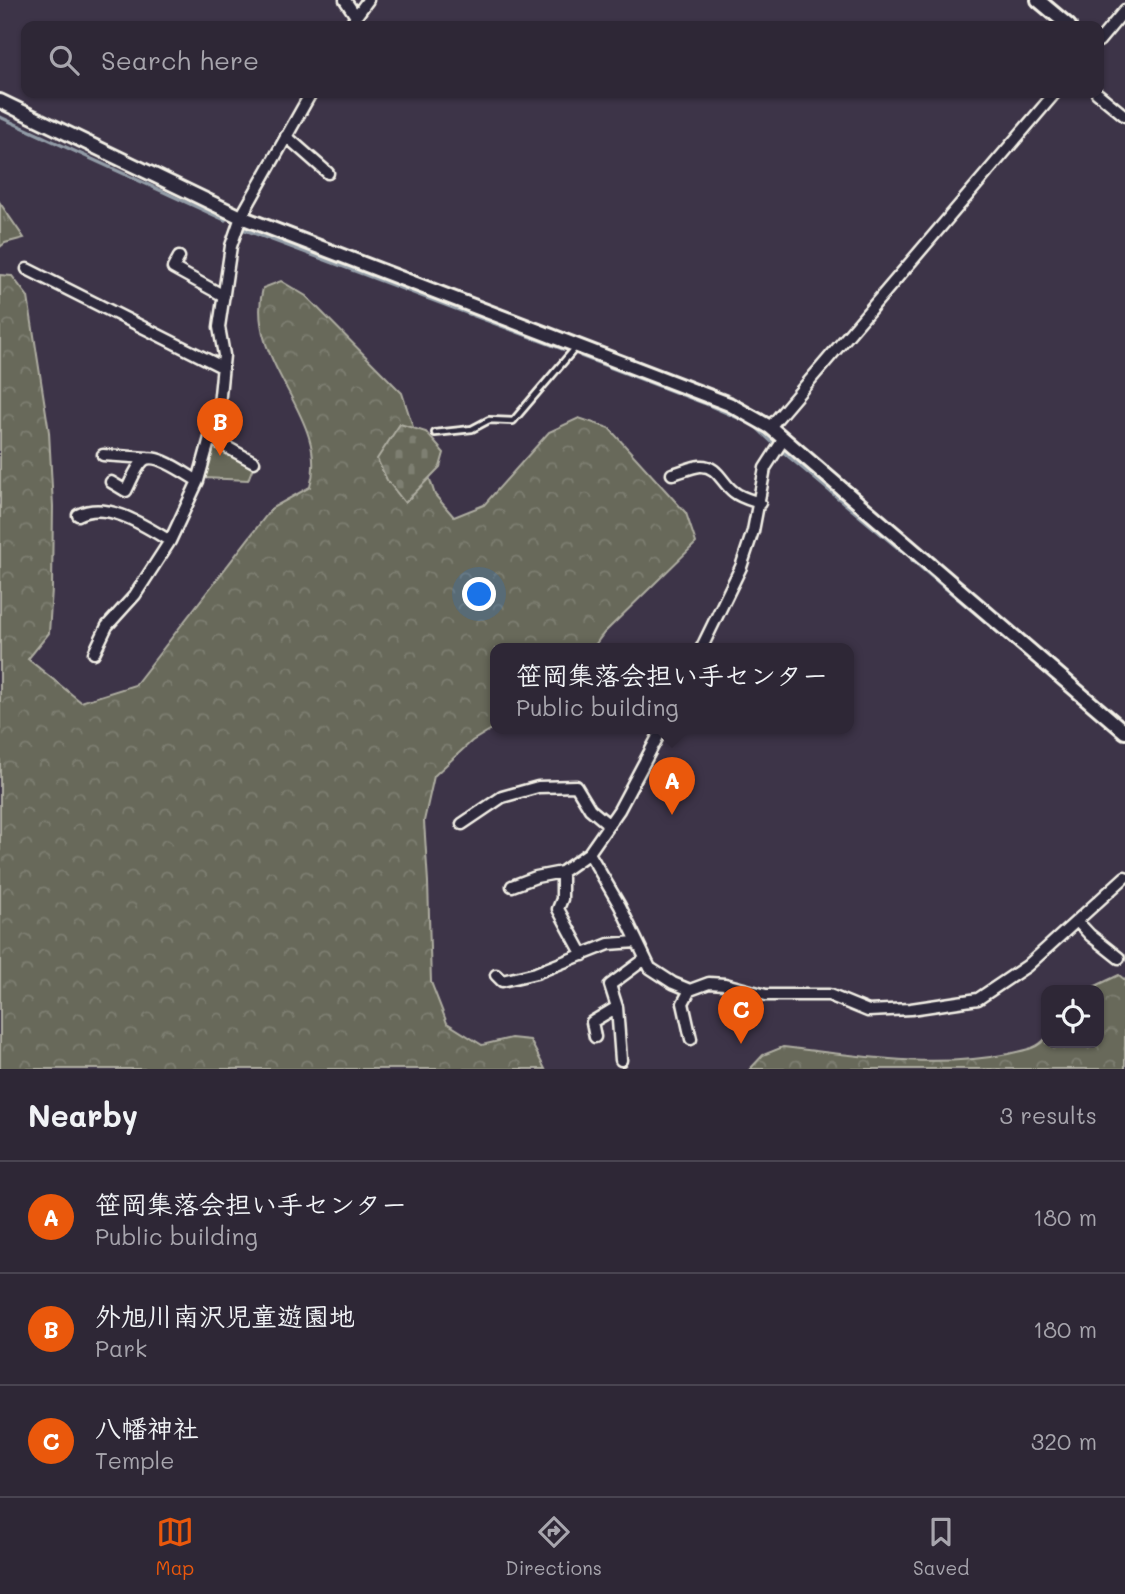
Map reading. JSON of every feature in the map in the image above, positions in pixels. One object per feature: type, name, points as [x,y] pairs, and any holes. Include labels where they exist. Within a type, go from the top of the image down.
[{"type":"street","points":[[345,0],[355,15]]},
{"type":"street","points":[[352,21],[368,0]]},
{"type":"street","points":[[1038,0],[1063,21]]},
{"type":"street","points":[[1104,35],[1125,10]]},
{"type":"street","points":[[94,653],[107,626],[135,595],[170,541],[198,481],[219,405],[224,355],[219,327],[231,246],[241,217],[308,98]]},
{"type":"street","points":[[771,427],[1051,98]]},
{"type":"street","points":[[1103,98],[1125,116]]},
{"type":"street","points":[[0,101],[241,217],[729,404],[771,427],[1125,732]]},
{"type":"street","points":[[286,136],[328,173]]},
{"type":"street","points":[[179,257],[173,268],[224,296]]},
{"type":"street","points":[[27,269],[222,367]]},
{"type":"street","points":[[210,438],[254,463]]},
{"type":"street","points":[[704,643],[741,567],[760,503],[765,468],[783,440]]},
{"type":"street","points":[[103,455],[157,458],[198,481]]},
{"type":"street","points":[[111,482],[125,491],[147,458]]},
{"type":"street","points":[[672,474],[701,466],[713,470],[725,480],[731,491],[760,503]]},
{"type":"street","points":[[78,515],[88,510],[99,510],[131,517],[170,541]]},
{"type":"street","points":[[512,886],[536,877],[562,872],[589,853],[625,799],[659,734]]},
{"type":"street","points":[[463,824],[502,797],[538,787],[576,786],[590,809],[608,824]]},
{"type":"street","points":[[589,853],[620,906],[650,968],[690,990]]},
{"type":"street","points":[[562,872],[562,898],[558,909],[583,955]]},
{"type":"street","points":[[691,1039],[682,1003],[690,990],[709,983],[725,984],[766,995],[830,995],[868,1011],[911,1009],[978,999],[1027,966],[1125,877]]},
{"type":"street","points":[[1077,921],[1119,958]]},
{"type":"street","points":[[496,975],[502,981],[536,972],[609,944],[636,942]]},
{"type":"street","points":[[621,1060],[617,1007],[610,985],[645,959]]},
{"type":"street","points":[[595,1037],[592,1022],[617,1007]]},
{"type":"lane","points":[[435,433],[472,429],[489,420],[513,421],[561,368],[577,345]]},
{"type":"green space","points":[[0,203],[24,238],[0,247]]},
{"type":"green space","points":[[0,275],[12,276],[28,297],[49,432],[53,506],[49,633],[28,659],[81,702],[135,685],[272,508],[310,487],[313,461],[309,436],[265,340],[260,315],[263,288],[281,281],[306,296],[402,393],[435,495],[454,517],[484,505],[549,432],[579,418],[609,428],[686,513],[696,543],[596,643],[490,643],[490,730],[472,741],[434,776],[424,821],[431,982],[447,1023],[482,1045],[511,1038],[530,1040],[545,1069],[0,1069]]},
{"type":"green space","points":[[400,424],[426,432],[444,453],[440,467],[405,503],[387,480],[377,459]]},
{"type":"green space","points":[[210,444],[253,467],[248,480],[204,478]]},
{"type":"green space","points":[[1119,975],[1125,980],[1125,1069],[750,1069],[763,1055],[783,1047],[923,1061],[1008,1054],[1041,1042],[1041,1048],[1104,1048],[1104,985],[1098,985]]},
{"type":"waterway","points":[[0,117],[225,220]]},
{"type":"waterway","points":[[243,229],[563,349]]},
{"type":"waterway","points":[[581,356],[754,425],[774,444]]},
{"type":"waterway","points":[[782,451],[904,553]]},
{"type":"waterway","points":[[912,560],[1052,678]]},
{"type":"place","name":"外旭川南沢児童遊園地","points":[[220,456]]},
{"type":"place","name":"笹岡集落会担い手センター","points":[[672,815]]},
{"type":"place","name":"八幡神社","points":[[741,1044]]}]
